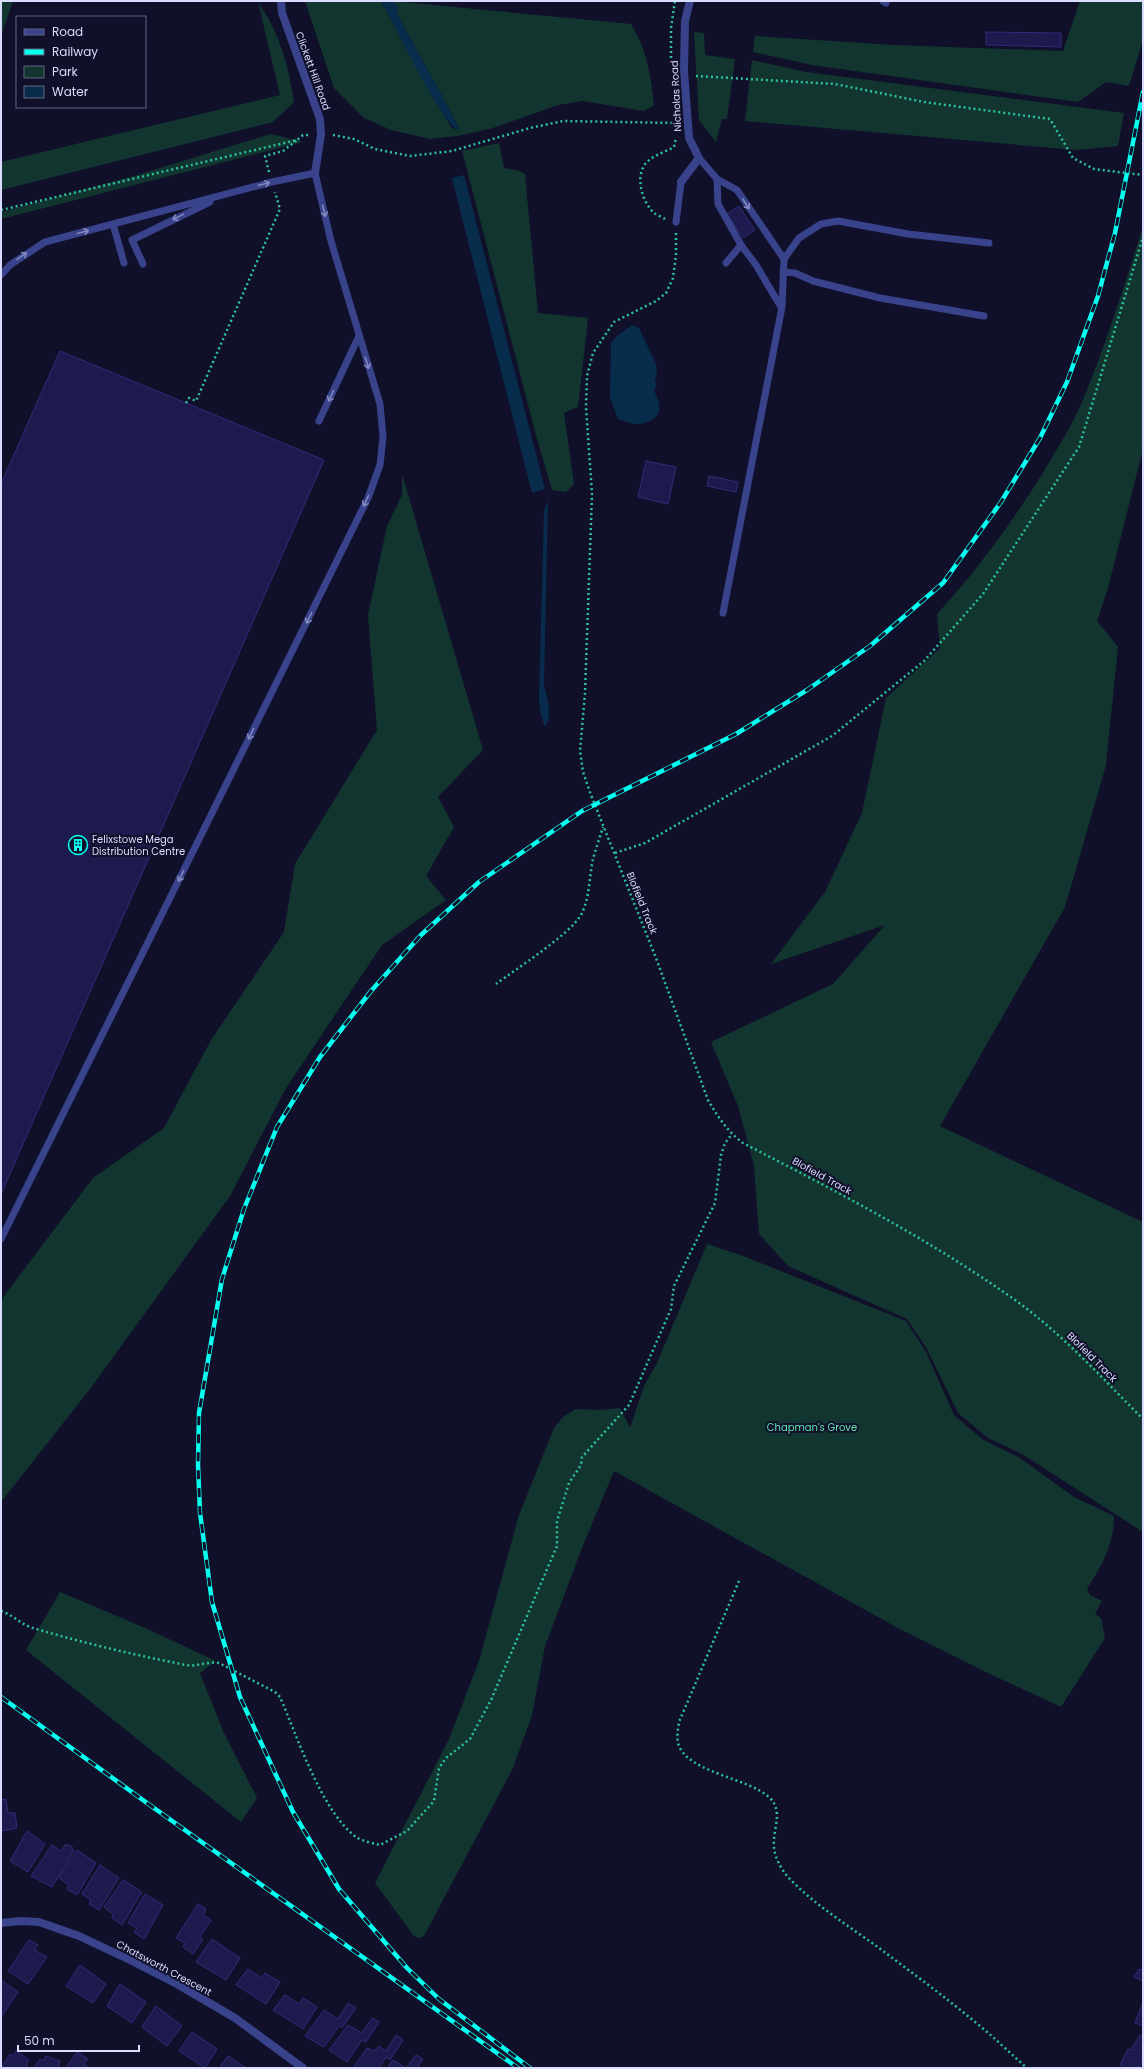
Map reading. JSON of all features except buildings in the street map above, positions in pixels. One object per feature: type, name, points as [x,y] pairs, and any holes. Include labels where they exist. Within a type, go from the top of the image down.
[{"type":"street","name":"Clickett Hill Road","points":[[281,1],[282,13],[320,119],[320,135],[315,173]]},
{"type":"street","name":"Nicholas Road","points":[[690,1],[685,21],[684,71],[689,138],[699,158]]},
{"type":"street","points":[[681,182],[699,158]]},
{"type":"street","name":"Chatsworth Crescent","points":[[1,1923],[21,1921],[39,1922],[72,1933],[130,1960],[177,1984],[234,2018],[303,2068]]},
{"type":"lane","points":[[699,158],[717,179],[737,190],[784,259]]},
{"type":"lane","points":[[1,275],[10,265],[45,242],[272,182],[315,173],[332,241],[380,404],[383,437],[380,465],[368,498],[1,1239]]},
{"type":"lane","points":[[717,179],[718,204],[741,245],[756,264],[782,307]]},
{"type":"lane","points":[[676,222],[681,182]]},
{"type":"lane","points":[[143,264],[132,240],[226,194]]},
{"type":"lane","points":[[723,613],[782,307],[784,259],[799,238],[821,224],[838,221],[908,234],[989,243]]},
{"type":"lane","points":[[113,224],[124,263]]},
{"type":"lane","points":[[726,263],[741,245]]},
{"type":"lane","points":[[783,272],[795,273],[813,281],[880,298],[984,316]]},
{"type":"lane","points":[[319,421],[359,336]]},
{"type":"path","points":[[684,71],[699,78],[741,78],[835,84],[924,102],[1050,119],[1073,158],[1094,169],[1143,174]]},
{"type":"path","points":[[186,403],[189,398],[196,401],[280,208],[265,156],[283,152],[303,135],[338,134],[354,139],[375,149],[410,156],[452,150],[530,128],[563,121],[676,123]]},
{"type":"path","points":[[1,210],[297,140]]},
{"type":"path","points":[[676,140],[674,147],[647,162],[643,169],[640,187],[646,201],[654,213],[676,222]]},
{"type":"path","name":"Blofield Track","points":[[676,222],[676,255],[673,278],[666,293],[656,301],[614,322],[593,353],[587,376],[586,407],[592,494],[585,693],[580,750],[583,772],[708,1100],[721,1122],[743,1143],[873,1213],[1005,1293],[1060,1336],[1143,1419]]},
{"type":"path","points":[[615,853],[646,843],[832,736],[924,661],[983,594],[1079,446],[1143,236]]},
{"type":"path","points":[[496,984],[574,925],[581,915],[587,899],[593,859],[603,826]]},
{"type":"path","points":[[1,1611],[10,1614],[31,1628],[91,1643],[189,1665],[210,1661],[219,1663],[275,1692],[280,1697],[318,1783],[336,1817],[357,1837],[380,1845],[407,1830],[434,1801],[439,1768],[446,1758],[470,1739],[491,1700],[557,1546],[557,1521],[569,1483],[581,1464],[582,1457],[629,1405],[671,1309],[674,1286],[715,1203],[721,1155],[725,1143],[732,1134]]},
{"type":"path","points":[[738,1581],[679,1722],[677,1739],[679,1747],[697,1764],[761,1791],[770,1798],[775,1807],[777,1816],[774,1840],[776,1857],[788,1877],[832,1914],[986,2031],[1027,2068]]},
{"type":"green space","points":[[1,1],[13,1],[1,36]]},
{"type":"green space","points":[[305,1],[381,1],[434,99],[452,128],[459,130],[397,14],[398,7],[392,1],[631,24],[645,53],[654,105],[644,111],[583,101],[558,105],[493,128],[457,136],[430,139],[391,130],[364,118],[334,88]]},
{"type":"green space","points":[[1080,1],[1143,1],[1143,40],[1129,86],[1106,82],[1078,102],[812,65],[753,52],[755,36],[894,45],[1063,51]]},
{"type":"green space","points":[[258,2],[272,26],[282,50],[294,102],[273,122],[1,190],[1,162],[280,95]]},
{"type":"green space","points":[[694,32],[704,33],[705,55],[735,59],[727,119],[722,119],[716,142],[699,120]]},
{"type":"green space","points":[[752,60],[806,72],[1124,113],[1118,146],[1077,150],[745,121]]},
{"type":"green space","points":[[271,134],[303,142],[1,219],[1,212],[137,175]]},
{"type":"green space","points":[[499,143],[504,168],[520,171],[525,174],[538,313],[588,318],[578,407],[564,413],[574,484],[566,492],[552,490],[537,439],[462,151]]},
{"type":"green space","points":[[1143,227],[1143,449],[1108,588],[1097,621],[1118,647],[1106,765],[1065,907],[940,1126],[1143,1222],[1143,1532],[1022,1454],[988,1438],[958,1413],[927,1349],[907,1319],[788,1266],[759,1234],[754,1166],[738,1106],[711,1042],[833,984],[885,925],[771,964],[825,892],[862,813],[886,698],[940,648],[937,614],[979,565],[1005,530],[1041,476],[1073,421],[1099,359]]},
{"type":"green space","points":[[402,474],[483,750],[438,797],[454,827],[426,876],[446,900],[382,945],[286,1088],[230,1196],[90,1389],[1,1502],[1,1300],[93,1178],[164,1128],[211,1040],[284,932],[295,864],[377,730],[368,615],[387,526],[402,495]]},
{"type":"green space","name":"Chapman's Grove","points":[[707,1244],[743,1256],[906,1321],[926,1352],[954,1415],[982,1439],[1020,1458],[1074,1497],[1114,1516],[1112,1536],[1109,1546],[1098,1572],[1087,1589],[1090,1595],[1102,1601],[1095,1614],[1101,1618],[1105,1638],[1061,1707],[990,1674],[896,1627],[614,1471],[582,1548],[545,1646],[532,1715],[513,1768],[424,1936],[419,1938],[414,1936],[375,1883],[449,1739],[479,1661],[519,1515],[554,1428],[564,1416],[576,1409],[601,1410],[620,1408],[630,1428],[644,1386],[657,1363]]},
{"type":"green space","points":[[60,1592],[143,1627],[216,1661],[200,1673],[224,1733],[257,1798],[241,1822],[26,1650]]},
{"type":"water","points":[[381,1],[392,1],[398,7],[397,14],[455,120],[459,131],[451,124],[430,92]]},
{"type":"water","points":[[464,175],[545,489],[532,493],[452,178]]},
{"type":"water","points":[[632,325],[639,328],[656,364],[657,371],[655,380],[657,385],[654,390],[659,411],[655,418],[638,424],[632,424],[618,419],[610,397],[611,343],[617,336]]},
{"type":"water","points":[[548,500],[544,685],[548,701],[549,717],[545,727],[541,715],[539,699],[544,511]]},
{"type":"railway","points":[[530,2068],[439,1999],[407,1968],[339,1889],[293,1812],[240,1697],[212,1602],[200,1513],[198,1465],[199,1413],[222,1279],[244,1209],[277,1127],[320,1057],[371,991],[421,935],[479,882],[582,811],[736,734],[807,690],[870,646],[943,583],[1001,502],[1040,438],[1067,382],[1098,296],[1115,233],[1143,92]]},
{"type":"railway","points":[[1,1697],[518,2068]]},
{"type":"place","name":"Felixstowe Mega Distribution Centre","points":[[78,845]]}]
